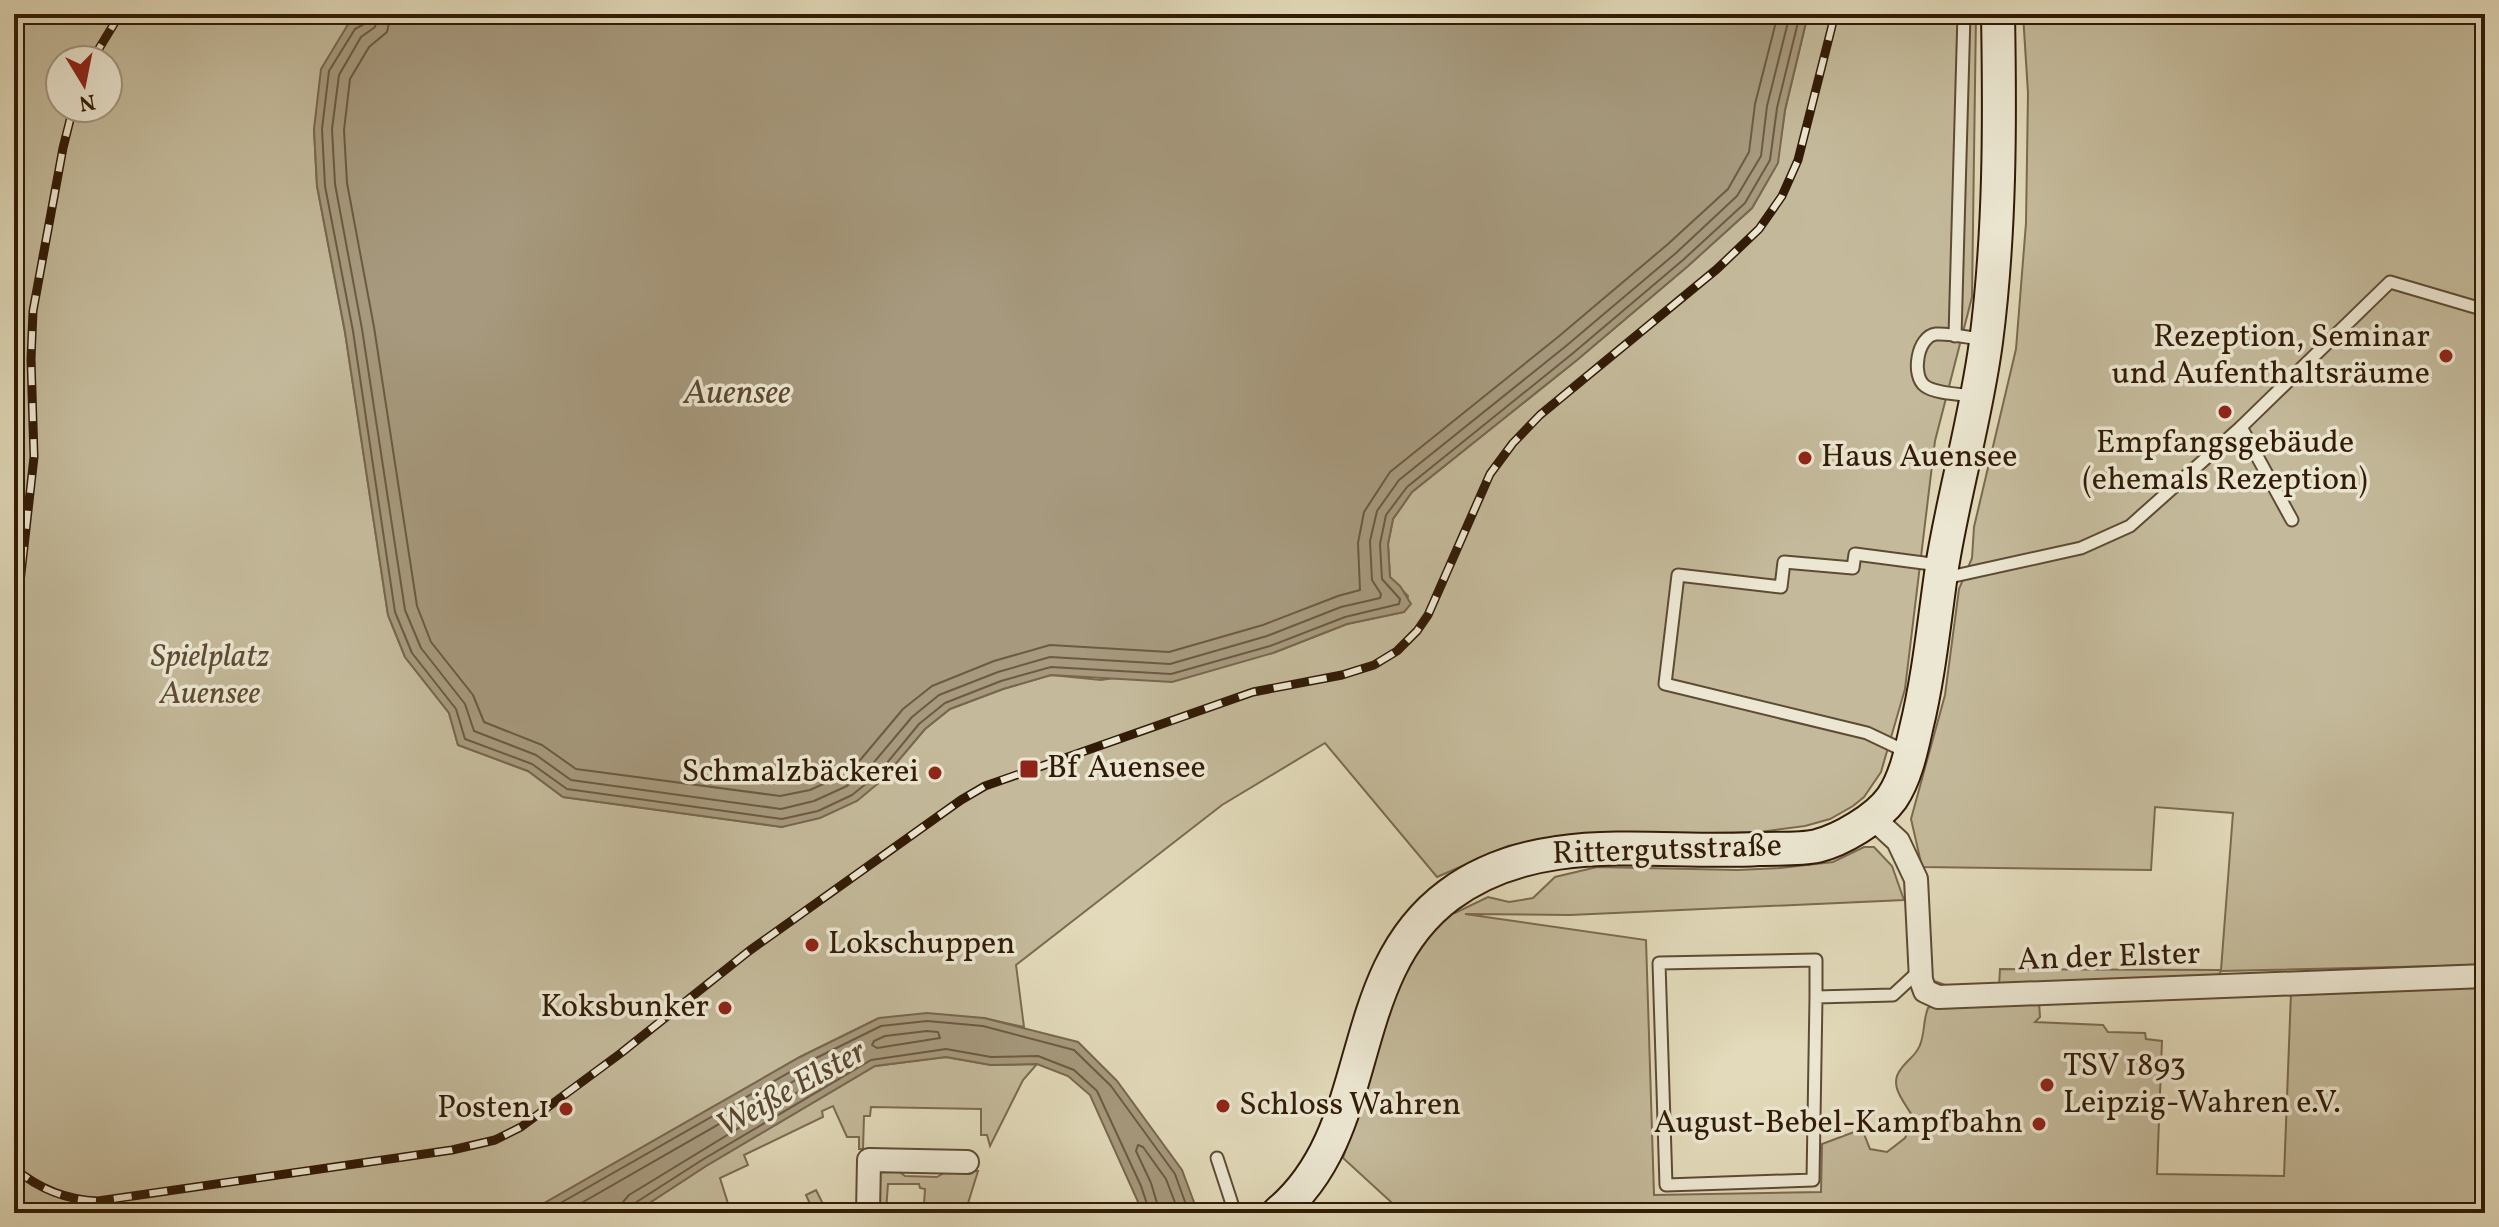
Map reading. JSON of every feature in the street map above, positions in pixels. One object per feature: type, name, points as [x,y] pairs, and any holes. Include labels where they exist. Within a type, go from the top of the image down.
[{"type":"main road","points":[[1874,819],[1894,795],[1911,754],[1925,692],[1942,572],[1977,397],[1971,338],[1994,259],[1998,176],[1998,14]]},
{"type":"main road","name":"Rittergutsstraße","points":[[1278,1213],[1296,1198],[1314,1176],[1330,1147],[1340,1123],[1368,1019],[1386,975],[1404,943],[1425,915],[1476,877],[1501,866],[1560,851],[1817,846],[1874,819]]},
{"type":"street","points":[[1874,819],[1898,841],[1916,879],[1920,970]]},
{"type":"street","name":"An der Elster","points":[[1920,970],[1925,991],[1948,997],[2485,976]]},
{"type":"street","points":[[868,1213],[869,1160],[967,1162]]},
{"type":"lane","points":[[1964,14],[1971,338],[1936,334],[1926,337],[1921,344],[1919,359],[1921,384],[1977,397]]},
{"type":"lane","points":[[1911,754],[1867,733],[1665,684],[1678,575],[1781,587],[1784,562],[1853,568],[1855,554],[1942,572],[2081,548],[2130,526],[2241,427],[2390,282],[2485,310]]},
{"type":"lane","points":[[2241,427],[2292,520]]},
{"type":"lane","points":[[1816,960],[1816,997],[1813,1180],[1666,1185],[1659,963],[1816,960]]},
{"type":"lane","points":[[1816,997],[1893,995],[1920,970]]},
{"type":"lane","points":[[1217,1158],[1235,1213]]},
{"type":"green space","name":"Spielplatz Auensee","points":[[14,14],[370,14],[350,21],[314,129],[317,186],[345,332],[388,615],[405,657],[449,713],[458,745],[528,771],[563,797],[782,827],[882,780],[925,729],[950,709],[1003,689],[1051,675],[1101,680],[1273,653],[1347,624],[1404,612],[1408,596],[1390,577],[1388,544],[1393,519],[1412,492],[1577,360],[1752,208],[1777,164],[1785,110],[1808,14],[1976,14],[1972,297],[1935,441],[1905,689],[1881,772],[1864,797],[1830,819],[1805,826],[1760,832],[1562,836],[1508,846],[1437,877],[1325,743],[1222,805],[1016,965],[1024,1027],[984,1018],[879,1018],[800,1057],[527,1213],[14,1213]]},
{"type":"green space","points":[[2023,14],[2485,14],[2485,965],[2221,971],[2215,981],[1943,989],[1934,981],[1948,986],[1999,987],[2000,969],[2221,970],[2233,813],[2155,807],[2151,870],[1922,867],[1911,819],[1945,695],[1959,589],[1972,558],[1974,527],[2016,349],[2026,223],[2028,93]]},
{"type":"green space","points":[[1864,847],[1874,847],[1892,866],[1904,900],[1570,915],[1465,914],[1646,940],[1654,1195],[1821,1192],[1822,1144],[1862,1129],[1870,1149],[1887,1152],[1905,1138],[1914,1119],[1899,1094],[1897,1075],[1918,1049],[1928,1008],[1934,1005],[2039,1002],[2040,1017],[2035,1022],[2103,1025],[2108,1032],[2145,1033],[2146,1039],[2162,1041],[2157,1174],[2284,1176],[2291,992],[2485,987],[2485,1213],[1403,1213],[1343,1158],[1396,985],[1419,944],[1449,912],[1455,913],[1488,897],[1509,902],[1533,898],[1555,877],[1597,867],[1780,868],[1833,862]]},
{"type":"green space","points":[[946,1057],[991,1065],[1037,1064],[1023,1080],[990,1146],[987,1135],[981,1135],[981,1109],[871,1107],[870,1116],[864,1116],[863,1149],[859,1149],[859,1137],[847,1137],[833,1106],[822,1111],[823,1117],[744,1155],[748,1165],[720,1178],[731,1213],[634,1213],[706,1166],[875,1066]]},
{"type":"green space","points":[[885,1168],[894,1168],[905,1176],[937,1177],[949,1170],[978,1171],[965,1213],[937,1213],[937,1204],[924,1204],[925,1189],[920,1188],[919,1184],[888,1184],[886,1211],[876,1211],[878,1175]]},
{"type":"green space","points":[[816,1190],[826,1210],[814,1213],[806,1195]]},
{"type":"water","name":"Auensee","points":[[370,14],[1808,14],[1785,110],[1778,163],[1752,208],[1577,360],[1412,492],[1393,519],[1388,544],[1390,577],[1411,604],[1404,612],[1347,624],[1273,653],[1172,682],[1051,675],[1003,689],[950,709],[925,729],[882,780],[857,801],[820,818],[782,827],[563,797],[528,771],[458,745],[449,713],[405,657],[388,615],[345,332],[317,186],[314,129],[321,69],[350,21]]},
{"type":"water","name":"Weiße Elster","points":[[927,1013],[984,1018],[1078,1042],[1117,1081],[1182,1170],[1198,1213],[1143,1213],[1090,1095],[1068,1076],[1037,1064],[991,1065],[946,1057],[875,1066],[706,1166],[634,1213],[527,1213],[800,1057],[879,1018]]},
{"type":"railway","points":[[102,44],[120,14]]},
{"type":"railway","points":[[14,1168],[53,1192],[98,1201],[452,1150],[495,1140],[521,1127],[621,1053],[749,951],[985,786],[1253,692],[1342,675],[1374,665],[1397,651],[1428,615],[1490,474],[1513,443],[1540,415],[1717,269],[1759,229],[1782,196],[1798,160],[1835,14]]},
{"type":"railway","points":[[14,636],[34,457],[33,311],[69,124]]},
{"type":"place","name":"Rezeption, Seminar und Aufenthaltsräume","points":[[2446,356]]},
{"type":"place","name":"Empfangsgebäude (ehemals Rezeption)","points":[[2225,412]]},
{"type":"place","name":"Haus Auensee","points":[[1805,458]]},
{"type":"place","name":"Bf Auensee","points":[[1029,769]]},
{"type":"place","name":"Schmalzbäckerei","points":[[935,773]]},
{"type":"place","name":"Lokschuppen","points":[[812,945]]},
{"type":"place","name":"Koksbunker","points":[[725,1008]]},
{"type":"place","name":"TSV 1893 Leipzig-Wahren e.V.","points":[[2047,1085]]},
{"type":"place","name":"Schloss Wahren","points":[[1223,1106]]},
{"type":"place","name":"Posten 1","points":[[566,1109]]},
{"type":"place","name":"August-Bebel-Kampfbahn","points":[[2039,1124]]}]
